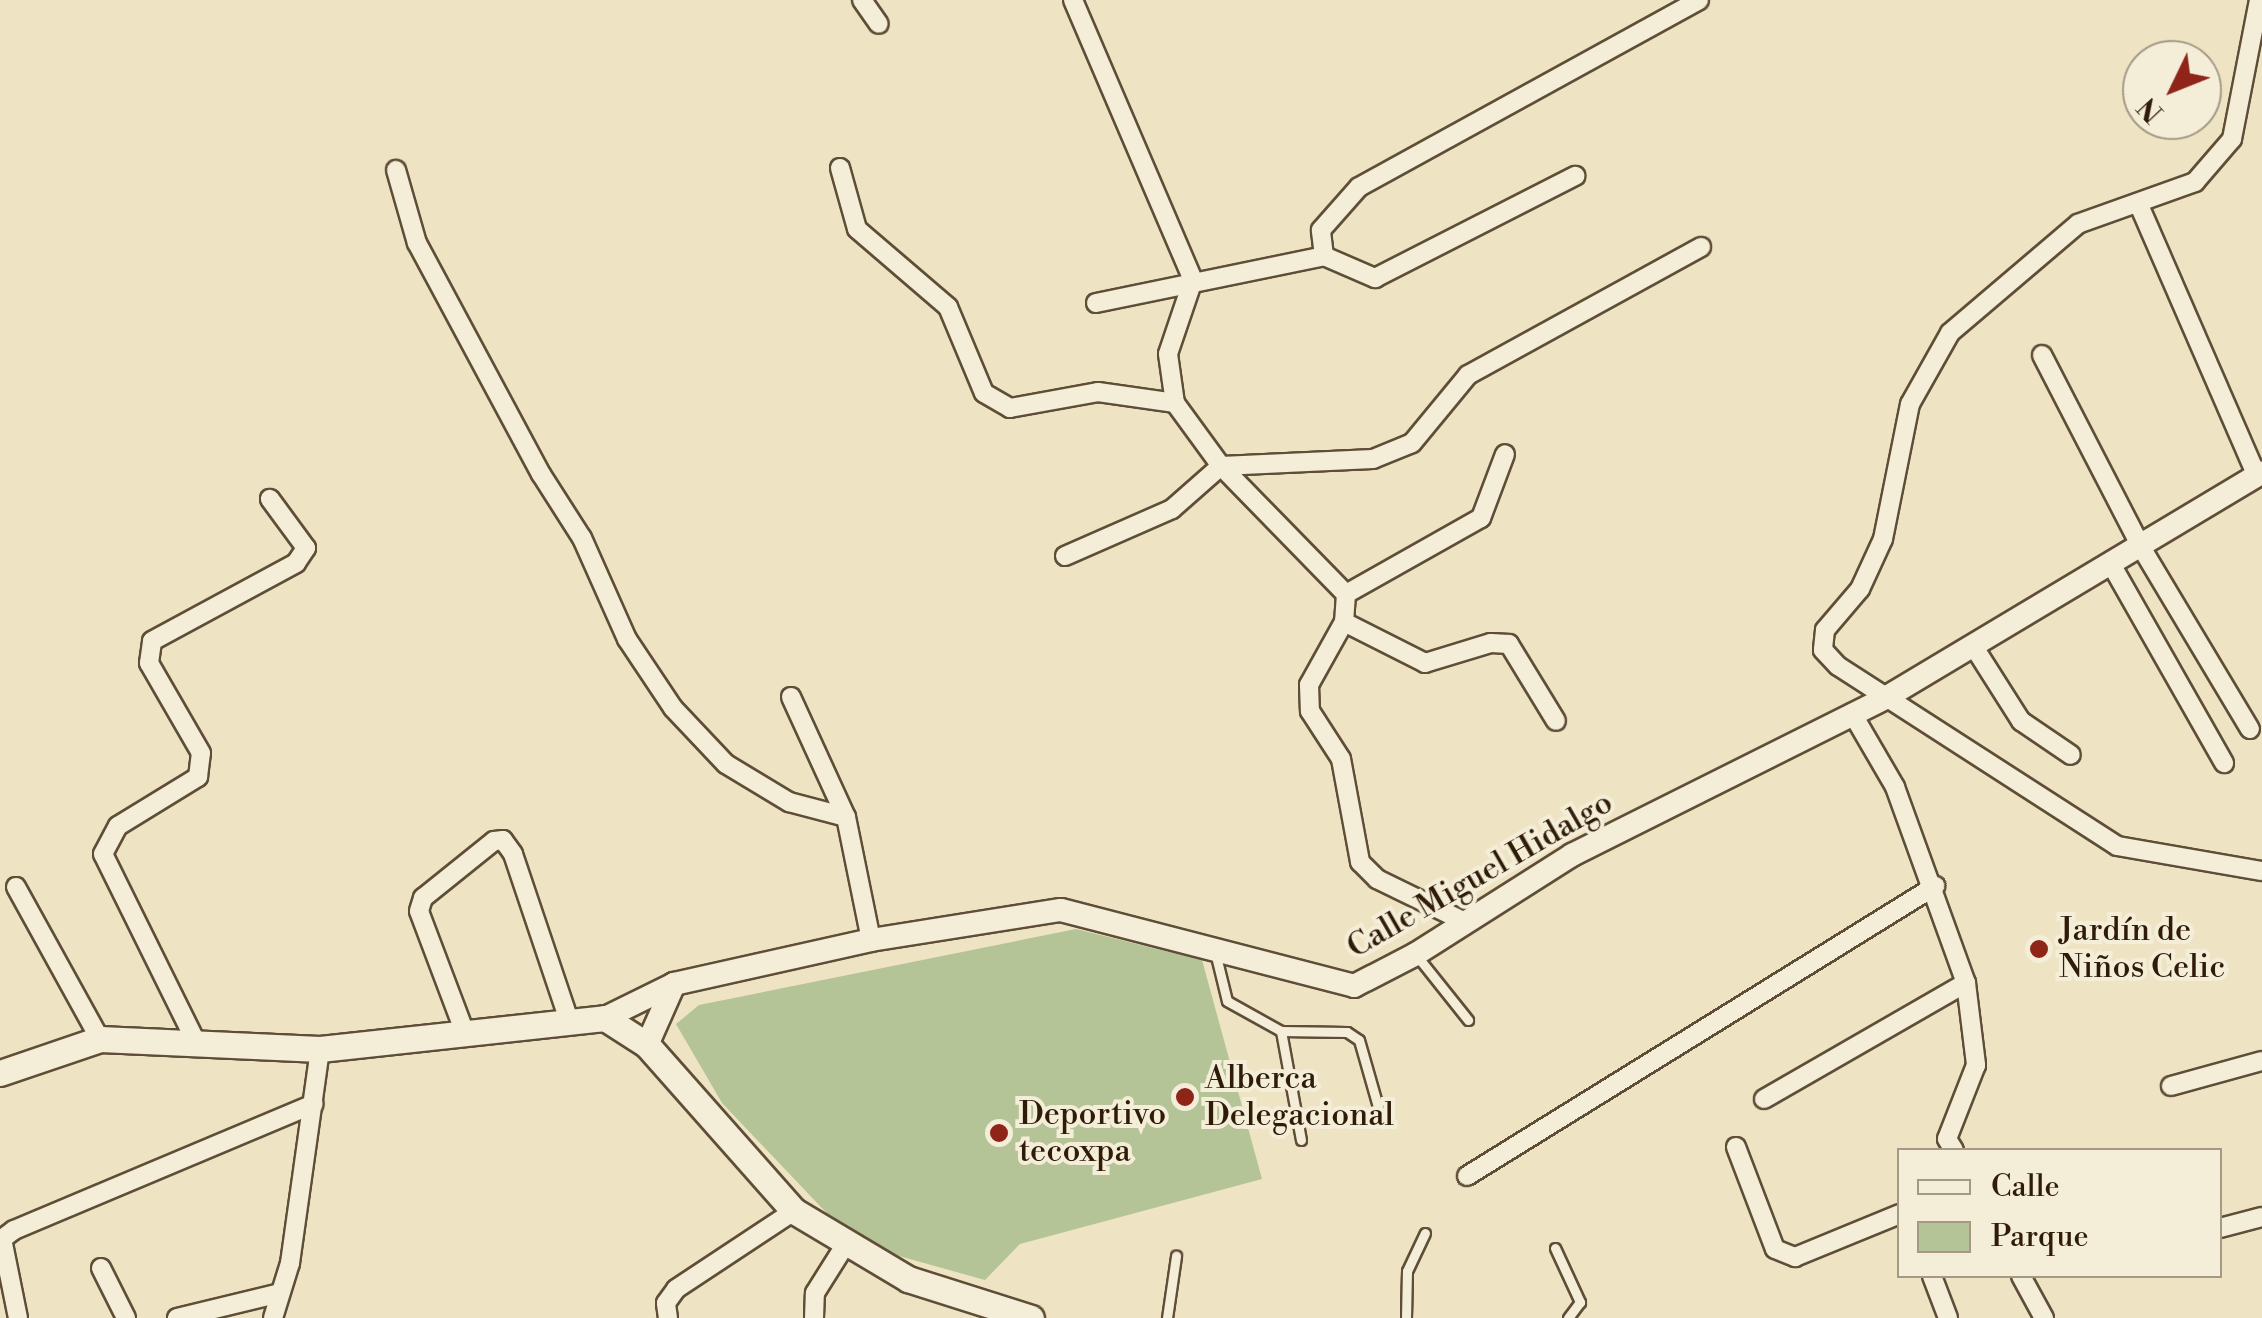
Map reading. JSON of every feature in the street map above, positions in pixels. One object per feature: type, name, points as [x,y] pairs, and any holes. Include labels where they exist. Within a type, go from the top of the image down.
[{"type":"main road","points":[[0,1073],[100,1040],[320,1049],[605,1018],[647,1045],[794,1211],[908,1278],[1031,1318]]},
{"type":"street","points":[[862,0],[878,24]]},
{"type":"street","points":[[1073,0],[1194,280],[1168,354],[1175,402],[1221,466],[1346,594],[1344,622],[1308,686],[1309,698],[1340,758],[1360,862],[1377,879],[1463,921]]},
{"type":"street","points":[[1324,256],[1321,230],[1359,187],[1699,0]]},
{"type":"street","points":[[2259,0],[2232,139],[2195,182],[2078,224],[2011,276],[1950,333],[1910,404],[1884,539],[1860,589],[1826,630],[1823,650],[1887,697],[2117,846],[2262,871]]},
{"type":"street","points":[[840,168],[857,229],[948,307],[984,393],[1010,408],[1098,392],[1175,402]]},
{"type":"street","points":[[396,170],[417,243],[541,474],[582,538],[628,639],[673,708],[726,764],[790,802],[846,817]]},
{"type":"street","points":[[1096,303],[1324,256],[1375,278],[1575,176]]},
{"type":"street","points":[[2138,205],[2260,475]]},
{"type":"street","points":[[1065,556],[1172,509],[1221,466],[1373,460],[1412,444],[1468,374],[1701,246]]},
{"type":"street","points":[[2042,355],[2141,547],[2250,729]]},
{"type":"street","points":[[1346,594],[1482,518],[1505,454]]},
{"type":"street","name":"Calle Miguel Hidalgo","points":[[605,1018],[674,984],[871,940],[1061,910],[1354,986],[1416,954],[1572,855],[1887,697],[2260,475]]},
{"type":"street","points":[[197,1044],[103,854],[118,826],[198,777],[201,753],[149,663],[152,641],[296,564],[306,548],[270,498]]},
{"type":"street","points":[[2110,564],[2224,764]]},
{"type":"street","points":[[1344,622],[1426,663],[1491,642],[1510,644],[1556,722]]},
{"type":"street","points":[[1974,647],[2021,720],[2071,754]]},
{"type":"street","points":[[792,697],[846,817],[871,940]]},
{"type":"street","points":[[1852,713],[1895,787],[1935,886],[1966,983],[1976,1064],[1947,1138],[1953,1148]]},
{"type":"street","points":[[465,1033],[419,911],[423,898],[494,841],[503,840],[513,854],[570,1020]]},
{"type":"street","points":[[16,886],[100,1040]]},
{"type":"street","points":[[1467,1176],[1935,886]]},
{"type":"street","points":[[1764,1099],[1966,983]]},
{"type":"street","points":[[647,1045],[674,984]]},
{"type":"street","points":[[274,1318],[276,1294],[290,1263],[320,1049]]},
{"type":"street","points":[[2172,1086],[2262,1061]]},
{"type":"street","points":[[18,1318],[2,1239],[14,1230],[314,1104]]},
{"type":"street","points":[[1736,1148],[1774,1248],[1795,1256],[1897,1215]]},
{"type":"street","points":[[668,1318],[666,1303],[676,1290],[794,1211]]},
{"type":"street","points":[[2222,1227],[2262,1217]]},
{"type":"street","points":[[814,1318],[815,1292],[847,1242]]},
{"type":"street","points":[[101,1268],[126,1318]]},
{"type":"street","points":[[1933,1278],[1948,1318]]},
{"type":"street","points":[[2022,1278],[2044,1318]]},
{"type":"street","points":[[178,1318],[276,1294]]},
{"type":"lane","points":[[1215,952],[1227,1001],[1281,1030],[1347,1032],[1359,1040],[1382,1121]]},
{"type":"lane","points":[[1416,954],[1468,1020]]},
{"type":"lane","points":[[1281,1030],[1301,1140]]},
{"type":"lane","points":[[1406,1318],[1407,1271],[1425,1233]]},
{"type":"lane","points":[[1554,1248],[1580,1302],[1568,1318]]},
{"type":"lane","points":[[1167,1318],[1176,1256]]},
{"type":"green space","name":"Deportivo tecoxpa","points":[[1076,929],[1202,960],[1262,1179],[1020,1244],[985,1280],[899,1256],[838,1225],[722,1103],[676,1024],[699,1005]]},
{"type":"place","name":"Jardín de Niños Celic","points":[[2039,949]]},
{"type":"place","name":"Alberca Delegacional","points":[[1185,1097]]},
{"type":"place","name":"Deportivo tecoxpa","points":[[999,1133]]}]
